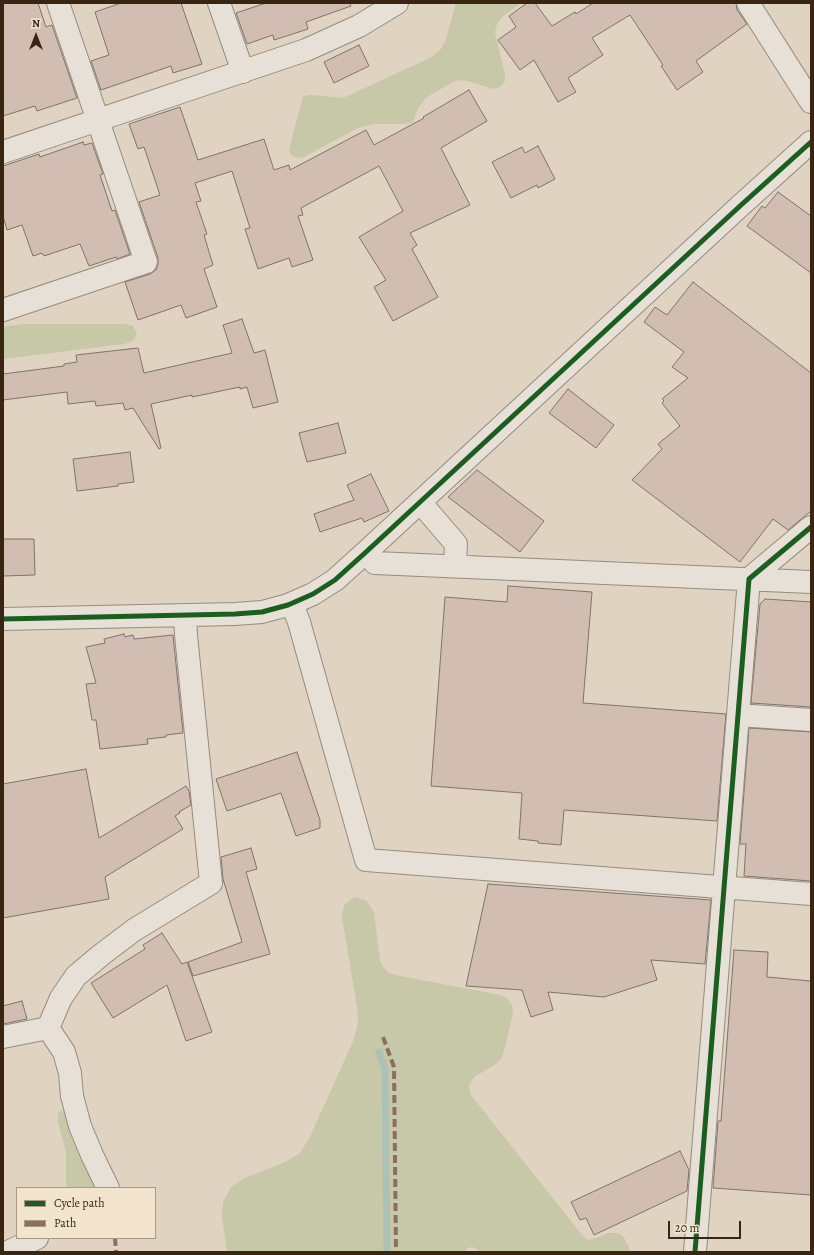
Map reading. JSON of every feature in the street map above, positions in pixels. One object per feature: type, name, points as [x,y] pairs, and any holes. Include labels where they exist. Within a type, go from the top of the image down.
[{"type":"street","points":[[3,310],[146,262],[58,3]]},
{"type":"street","points":[[219,3],[243,72]]},
{"type":"street","points":[[748,3],[811,102]]},
{"type":"street","points":[[3,152],[306,50],[359,26],[391,5]]},
{"type":"street","points":[[3,619],[262,612],[292,604],[313,594],[335,580],[366,552],[811,142]]},
{"type":"street","points":[[420,502],[456,544],[455,566]]},
{"type":"street","points":[[696,1252],[749,579],[811,527]]},
{"type":"street","points":[[366,552],[376,563],[811,582]]},
{"type":"street","points":[[292,604],[299,622],[366,860],[811,894]]},
{"type":"street","points":[[48,1028],[61,998],[76,976],[134,930],[211,883],[186,635],[186,615]]},
{"type":"street","points":[[738,715],[811,720]]},
{"type":"street","points":[[3,1037],[48,1028]]},
{"type":"street","points":[[48,1028],[64,1052],[70,1073],[72,1096],[80,1126],[108,1187]]},
{"type":"street","points":[[8,1252],[35,1239]]},
{"type":"green space","points":[[456,3],[521,3],[502,17],[497,24],[495,32],[505,75],[505,81],[500,87],[493,89],[460,80],[453,82],[427,97],[418,108],[412,122],[405,124],[374,124],[365,126],[358,128],[304,157],[298,158],[292,156],[289,151],[290,145],[303,97],[313,95],[343,98],[432,57],[441,49],[446,39]]},
{"type":"green space","points":[[22,324],[124,324],[133,326],[137,333],[133,341],[124,344],[3,359],[3,327]]},
{"type":"green space","points":[[354,897],[366,900],[374,912],[380,961],[388,972],[395,975],[500,995],[507,998],[512,1005],[513,1013],[501,1059],[493,1066],[474,1077],[469,1086],[471,1095],[582,1235],[588,1240],[608,1233],[620,1234],[625,1239],[631,1252],[481,1252],[473,1247],[467,1248],[465,1252],[227,1252],[222,1217],[223,1202],[231,1187],[245,1178],[283,1163],[299,1154],[309,1139],[354,1039],[358,1023],[357,1007],[342,917],[344,905]]},
{"type":"green space","points":[[63,1110],[69,1112],[99,1187],[68,1187],[66,1184],[66,1152],[58,1122],[58,1112]]},
{"type":"building","points":[[3,3],[38,3],[46,27],[52,25],[77,98],[37,111],[35,106],[3,116]]},
{"type":"building","points":[[121,3],[181,3],[202,64],[173,73],[171,66],[101,90],[91,61],[109,55],[95,12]]},
{"type":"building","points":[[266,3],[350,3],[351,6],[306,22],[308,29],[274,40],[273,35],[247,44],[236,13]]},
{"type":"building","points":[[527,3],[535,3],[552,26],[575,12],[576,14],[593,3],[736,3],[737,10],[747,24],[696,61],[703,72],[677,90],[661,66],[663,65],[630,15],[592,38],[603,55],[568,78],[576,92],[558,102],[534,60],[520,70],[498,40],[516,27],[509,16]]},
{"type":"building","points":[[359,45],[369,66],[334,83],[324,62]]},
{"type":"building","points":[[469,90],[487,121],[441,148],[470,205],[410,233],[417,245],[412,249],[438,297],[393,321],[374,287],[386,280],[359,237],[403,211],[379,166],[301,208],[303,215],[298,216],[313,260],[292,267],[289,258],[258,269],[245,229],[250,228],[232,171],[195,183],[201,201],[196,202],[207,234],[204,235],[213,265],[204,269],[217,307],[186,318],[181,305],[138,320],[125,282],[150,274],[156,270],[158,264],[158,258],[139,202],[160,195],[144,147],[138,149],[129,124],[180,107],[198,160],[264,139],[274,170],[289,165],[290,170],[366,130],[374,145],[424,118],[423,117]]},
{"type":"building","points":[[83,142],[84,145],[92,143],[103,174],[100,175],[112,211],[115,210],[130,254],[89,266],[80,244],[44,256],[42,253],[33,256],[22,225],[7,230],[3,216],[3,166],[39,154],[40,157]]},
{"type":"building","points":[[538,146],[555,179],[538,188],[537,185],[511,198],[492,162],[522,147],[525,153]]},
{"type":"building","points":[[778,192],[811,216],[811,273],[747,226],[762,206],[765,208]]},
{"type":"building","points":[[693,282],[811,373],[811,511],[788,530],[773,519],[740,562],[632,480],[662,449],[658,444],[680,426],[662,403],[664,401],[662,399],[688,378],[672,367],[684,352],[644,322],[655,307],[667,315]]},
{"type":"building","points":[[242,319],[254,353],[265,350],[278,402],[253,408],[247,387],[240,389],[240,387],[151,404],[161,448],[159,449],[133,408],[125,410],[123,403],[96,406],[95,401],[68,404],[67,392],[3,400],[3,374],[64,366],[64,364],[77,362],[76,355],[138,348],[144,373],[232,353],[223,325]]},
{"type":"building","points":[[568,389],[614,425],[596,448],[549,413]]},
{"type":"building","points":[[338,423],[346,453],[307,462],[299,433]]},
{"type":"building","points":[[130,452],[134,482],[118,484],[118,486],[77,491],[73,459]]},
{"type":"building","points":[[477,470],[544,521],[520,552],[448,497]]},
{"type":"building","points":[[371,474],[389,511],[364,522],[362,518],[320,532],[314,514],[354,500],[347,485]]},
{"type":"building","points":[[3,539],[34,539],[35,575],[3,576]]},
{"type":"building","points":[[508,586],[592,592],[583,703],[726,714],[717,821],[564,810],[561,845],[538,843],[538,841],[519,839],[522,793],[431,786],[445,597],[507,602]]},
{"type":"building","points":[[765,599],[811,602],[811,707],[751,703],[760,604]]},
{"type":"building","points":[[124,634],[125,637],[133,635],[134,639],[173,635],[183,733],[147,739],[148,744],[100,749],[96,720],[92,720],[86,684],[96,683],[86,647],[105,643],[104,639]]},
{"type":"building","points":[[749,728],[811,732],[811,881],[744,876],[746,844],[740,844]]},
{"type":"building","points":[[297,752],[320,820],[320,828],[296,836],[281,793],[227,811],[216,779]]},
{"type":"building","points":[[86,769],[99,838],[186,786],[189,791],[191,805],[175,816],[183,829],[105,877],[109,899],[3,918],[3,784]]},
{"type":"building","points":[[251,848],[257,869],[246,872],[270,954],[193,976],[188,962],[242,942],[223,879],[221,857]]},
{"type":"building","points":[[488,884],[711,900],[705,964],[651,960],[657,980],[604,997],[548,992],[553,1010],[531,1017],[522,990],[466,986]]},
{"type":"building","points":[[162,933],[182,964],[187,962],[212,1032],[186,1041],[167,985],[113,1018],[91,983],[145,949],[143,945]]},
{"type":"building","points":[[734,950],[768,952],[767,977],[811,981],[811,1195],[713,1188],[718,1121],[721,1121]]},
{"type":"building","points":[[22,1001],[27,1019],[3,1024],[3,1006]]},
{"type":"building","points":[[680,1151],[689,1170],[687,1191],[594,1235],[586,1218],[580,1220],[571,1202]]},
{"type":"waterway","points":[[379,1052],[385,1069],[387,1252]]},
{"type":"marked path","points":[[383,1037],[394,1067],[396,1252]]},
{"type":"marked path","points":[[115,1239],[116,1252]]},
{"type":"cycle path","points":[[3,619],[235,614],[262,612],[288,605],[313,594],[335,580],[366,552],[811,142]]},
{"type":"cycle path","points":[[695,1252],[749,579],[811,527]]}]
